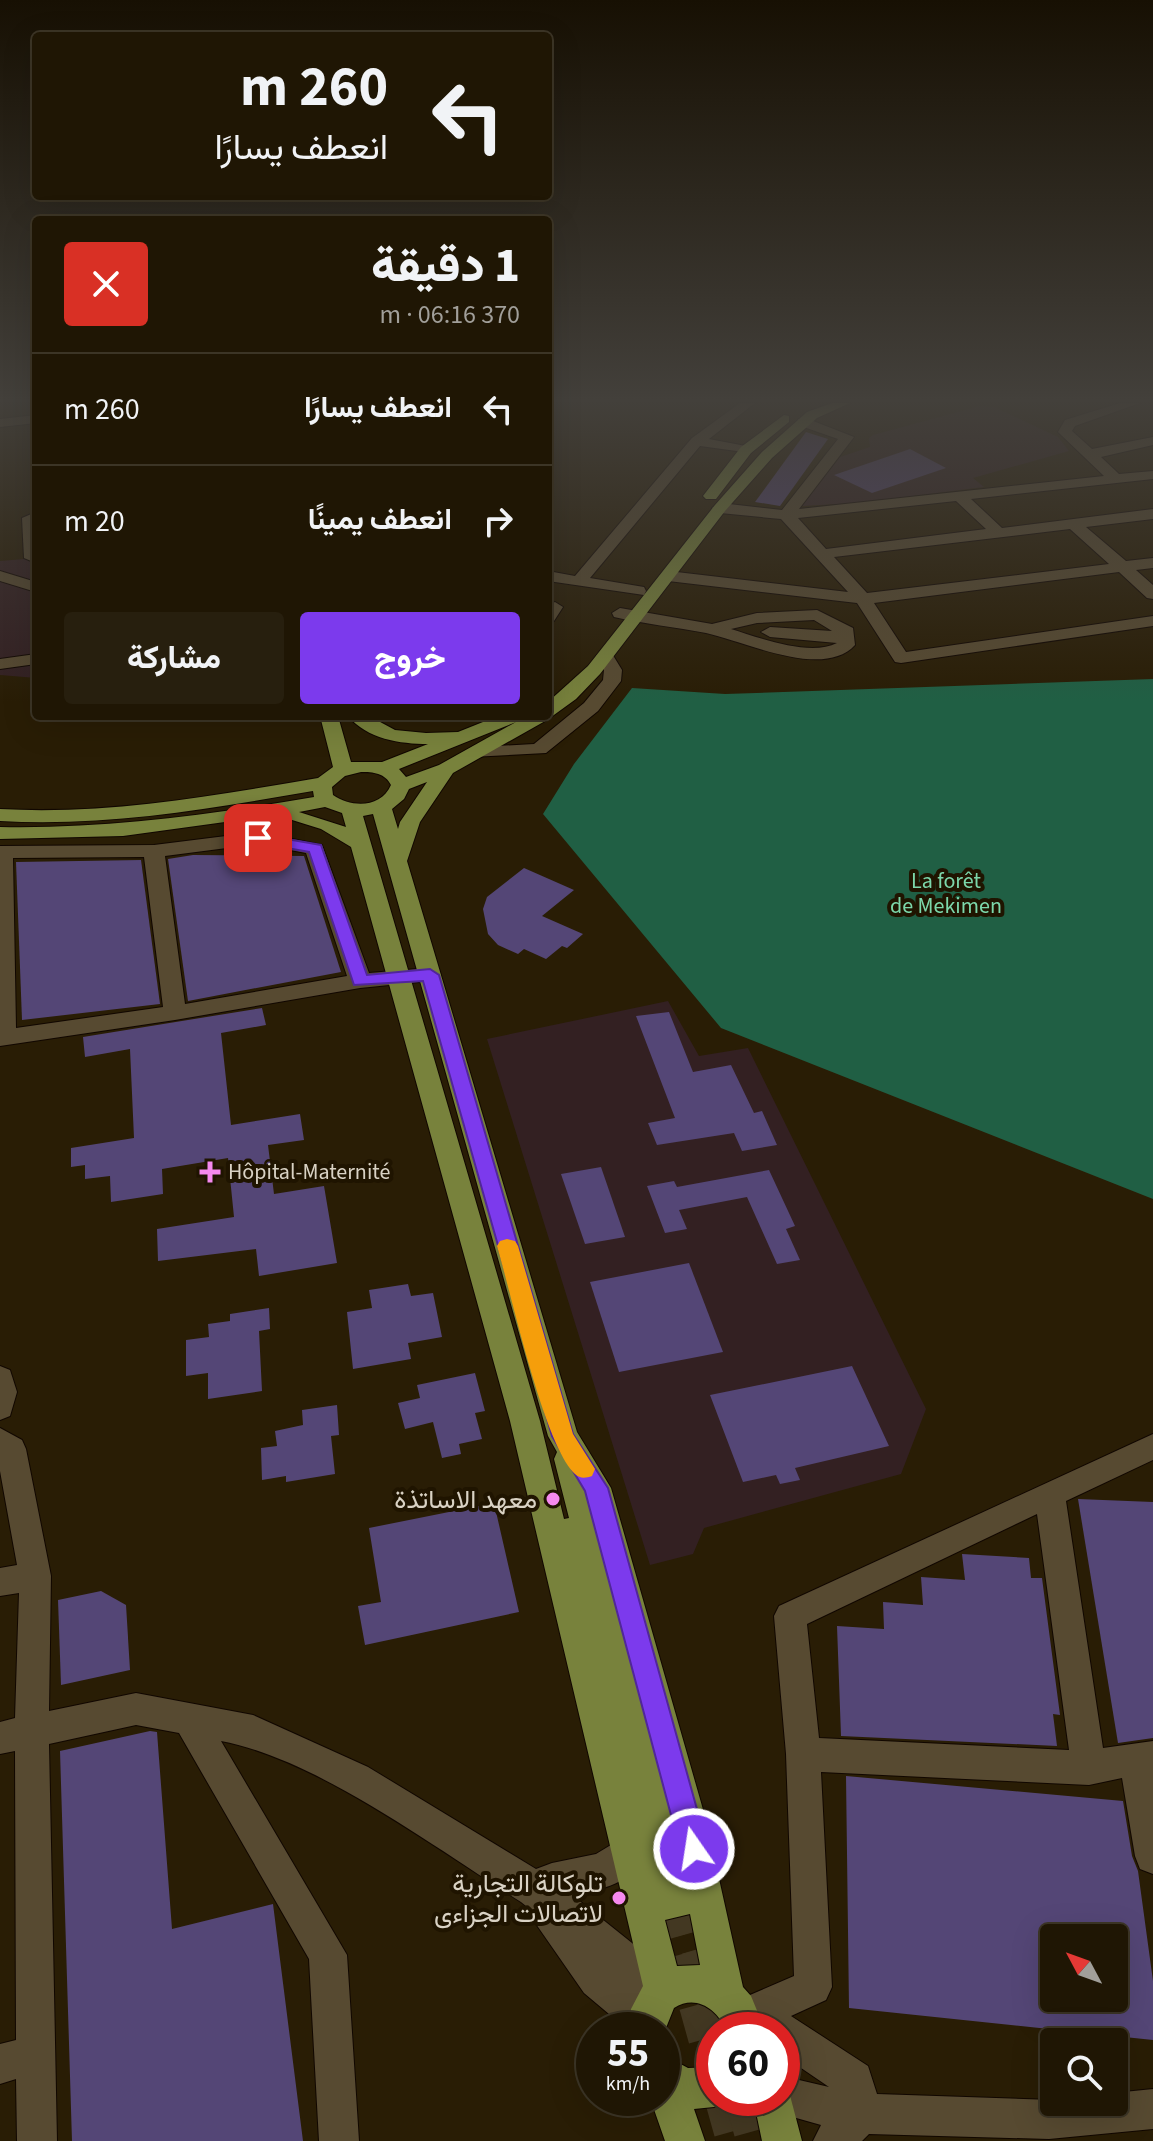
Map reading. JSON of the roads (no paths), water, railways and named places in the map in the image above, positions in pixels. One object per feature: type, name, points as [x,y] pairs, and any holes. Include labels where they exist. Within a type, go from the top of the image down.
[{"type":"main road","points":[[552,708],[570,695],[605,656],[638,591],[705,503]]},
{"type":"main road","points":[[552,690],[668,576],[725,503]]},
{"type":"main road","points":[[330,720],[343,770]]},
{"type":"main road","points":[[356,720],[375,768],[397,777],[401,785]]},
{"type":"main road","points":[[359,720],[369,727],[405,737],[434,738],[477,731]]},
{"type":"main road","points":[[1,846],[49,835],[265,812],[326,792],[343,770],[375,768],[504,720]]},
{"type":"main road","points":[[0,815],[56,817],[122,814],[326,792],[351,809],[381,806],[394,799],[401,785],[446,769],[533,720]]},
{"type":"main road","points":[[397,861],[410,822],[446,769]]},
{"type":"main road","points":[[381,806],[397,861],[416,976],[629,1852],[652,2012]]},
{"type":"main road","points":[[351,809],[360,843],[416,976],[563,1436],[676,1900],[561,1506],[525,1421]]},
{"type":"main road","points":[[265,812],[318,821],[360,843]]},
{"type":"main road","points":[[563,1436],[596,1488],[688,1820],[745,2012]]},
{"type":"main road","points":[[654,2012],[678,1984],[694,1981],[711,1985],[740,2012]]},
{"type":"main road","points":[[676,2116],[685,2141]]},
{"type":"main road","points":[[777,2116],[782,2141]]},
{"type":"street","points":[[578,582],[645,503]]},
{"type":"street","points":[[786,515],[795,503]]},
{"type":"street","points":[[720,508],[786,515],[896,503]]},
{"type":"street","points":[[966,503],[999,533]]},
{"type":"street","points":[[822,554],[1153,514]]},
{"type":"street","points":[[786,515],[863,599],[901,658],[1153,621]]},
{"type":"street","points":[[32,518],[32,558]]},
{"type":"street","points":[[1074,524],[1153,594]]},
{"type":"street","points":[[668,576],[863,599],[1153,563]]},
{"type":"street","points":[[0,576],[32,586]]},
{"type":"street","points":[[552,577],[638,591]]},
{"type":"street","points":[[628,614],[712,629],[847,637]]},
{"type":"street","points":[[478,753],[539,749],[591,707],[612,681],[613,670],[605,656]]},
{"type":"street","points":[[0,664],[32,660]]},
{"type":"street","points":[[360,981],[315,849],[258,838],[154,851],[1,846],[2,1038],[175,1013],[360,981],[416,976]]},
{"type":"street","points":[[154,851],[175,1013]]},
{"type":"street","points":[[0,1378],[3,1392],[0,1408]]},
{"type":"street","points":[[0,1440],[11,1449],[35,1576],[16,1734],[18,2059],[37,2141]]},
{"type":"street","points":[[760,2012],[813,1987],[803,1754],[790,1616],[1153,1446]]},
{"type":"street","points":[[1050,1494],[1089,1768]]},
{"type":"street","points":[[0,1582],[35,1576]]},
{"type":"street","points":[[16,1734],[136,1709],[253,1731],[356,1779],[534,1889],[597,1980],[649,2012]]},
{"type":"street","points":[[189,1719],[328,1955],[339,2141]]},
{"type":"street","points":[[803,1754],[1089,1768],[1144,1758],[1153,1856]]},
{"type":"street","points":[[534,1889],[552,1881],[604,1871],[629,1852]]},
{"type":"street","points":[[800,2044],[854,2080],[861,2114]]},
{"type":"street","points":[[800,2100],[861,2114],[1049,2119],[1153,2109]]},
{"type":"street","points":[[833,2141],[861,2114]]},
{"type":"tunnel","points":[[684,1898],[717,2012]]},
{"type":"tunnel","points":[[668,1903],[698,2012]]},
{"type":"tunnel","points":[[727,2116],[734,2141]]},
{"type":"tunnel","points":[[747,2116],[754,2141]]},
{"type":"place","name":"Hôpital-Maternité","points":[[210,1172]]},
{"type":"place","name":"معهد الاساتذة","points":[[553,1499]]},
{"type":"place","name":"تلوكالة التجارية لاتصالات الجزاءى","points":[[619,1898]]},
{"type":"park label","name":"La forêt de Mekimen","points":[[946,894]]}]
